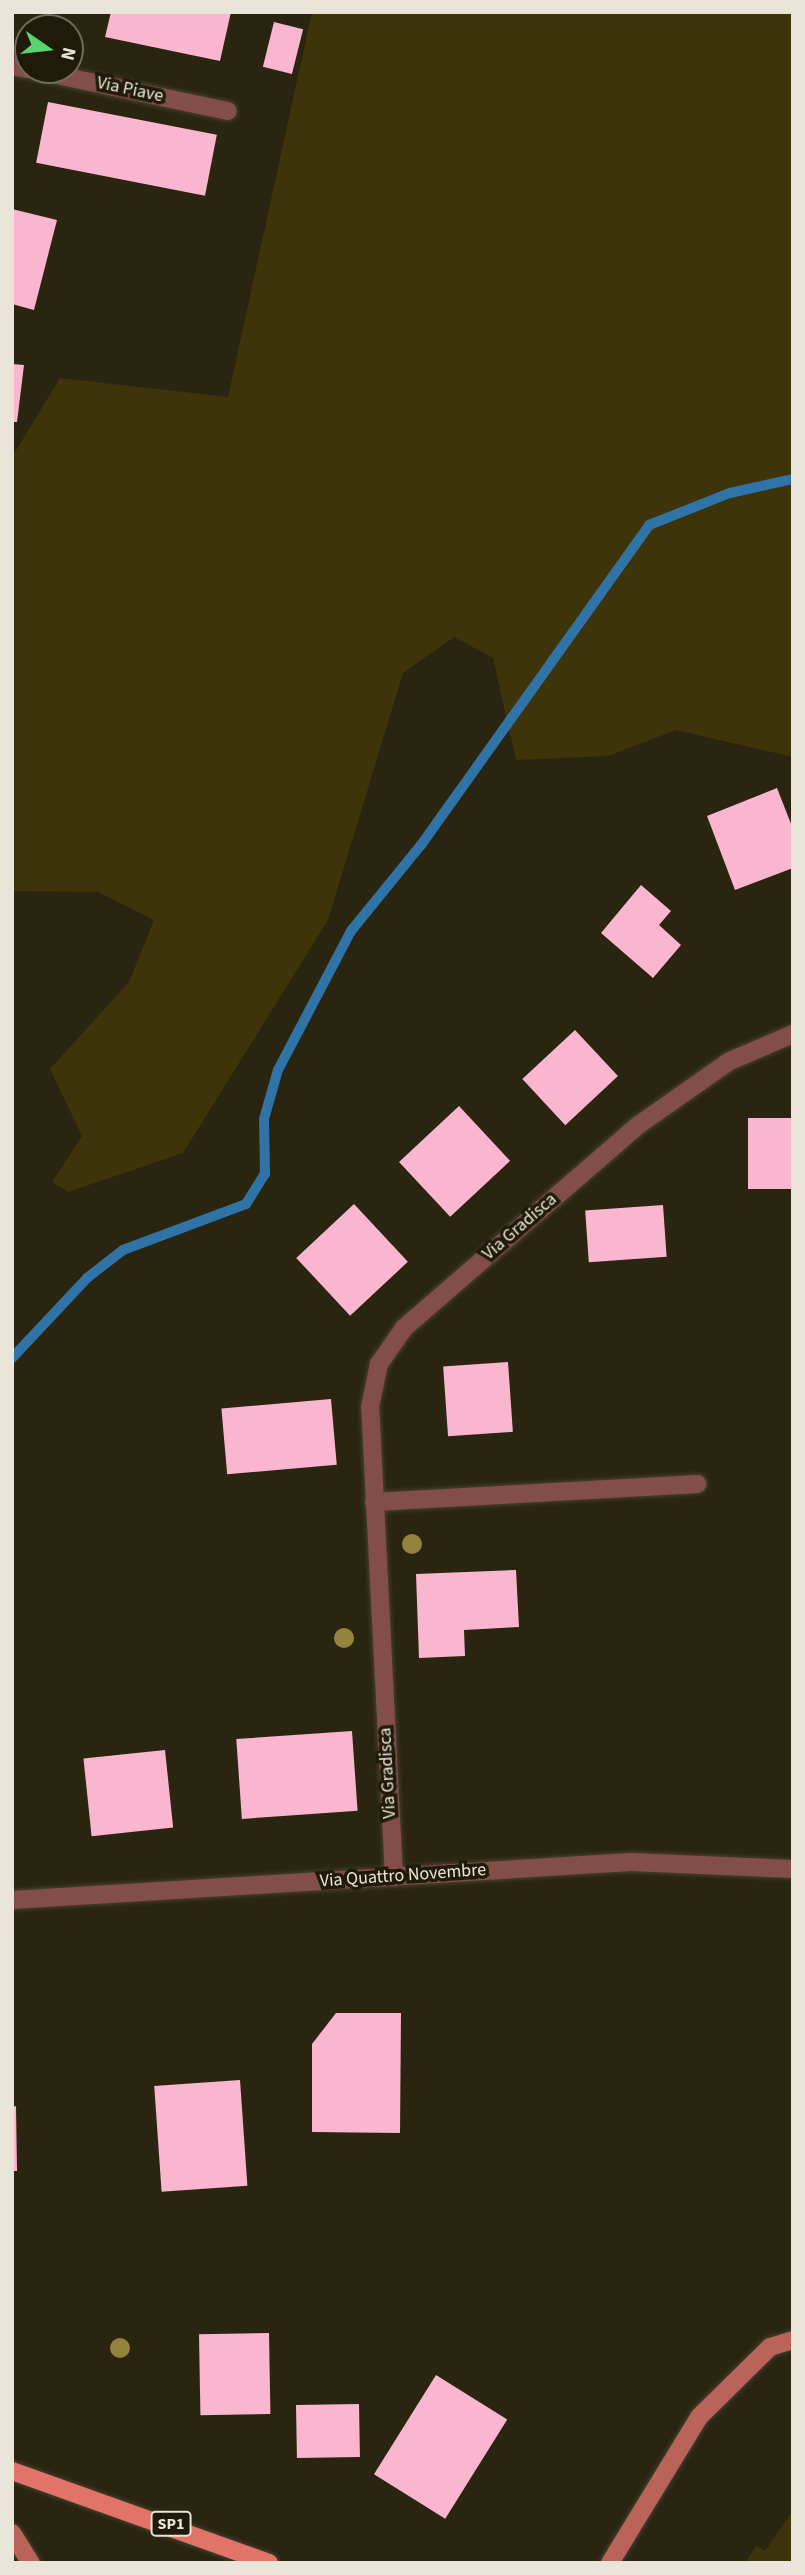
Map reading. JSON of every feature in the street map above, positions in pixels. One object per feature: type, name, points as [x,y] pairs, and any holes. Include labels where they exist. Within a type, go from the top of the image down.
[{"type":"main road","points":[[610,2563],[699,2417],[770,2347],[793,2340]]},
{"type":"main road","name":"SP1","points":[[12,2471],[73,2488],[269,2563]]},
{"type":"main road","points":[[12,2533],[31,2563]]},
{"type":"street","name":"Via Piave","points":[[84,80],[228,111]]},
{"type":"street","name":"Via Gradisca","points":[[394,1877],[370,1406],[379,1364],[404,1328],[637,1126],[730,1061],[793,1034]]},
{"type":"street","points":[[374,1502],[697,1484]]},
{"type":"street","name":"Via Quattro Novembre","points":[[12,1900],[631,1862],[793,1869]]},
{"type":"shaded area","points":[[312,12],[793,12],[793,757],[676,730],[608,756],[516,760],[493,658],[454,637],[403,673],[328,920],[183,1153],[68,1192],[52,1182],[82,1136],[50,1069],[129,982],[154,920],[98,892],[12,891],[12,457],[60,378],[228,397]]},
{"type":"shaded area","points":[[793,2510],[793,2563],[745,2563],[756,2546],[765,2551]]},
{"type":"building","points":[[111,12],[231,12],[220,61],[105,37]]},
{"type":"building","points":[[274,22],[303,29],[292,74],[263,67]]},
{"type":"building","points":[[48,102],[217,135],[205,196],[36,163]]},
{"type":"building","points":[[12,209],[57,220],[34,310],[12,304]]},
{"type":"building","points":[[12,364],[24,365],[17,422],[12,422]]},
{"type":"building","points":[[777,788],[793,829],[793,868],[735,890],[707,816]]},
{"type":"building","points":[[641,885],[671,911],[659,925],[681,945],[653,978],[601,933]]},
{"type":"building","points":[[575,1030],[618,1076],[565,1125],[522,1079]]},
{"type":"building","points":[[459,1106],[510,1161],[450,1217],[399,1162]]},
{"type":"building","points":[[748,1118],[793,1118],[793,1189],[748,1189]]},
{"type":"building","points":[[354,1204],[408,1262],[350,1316],[296,1258]]},
{"type":"building","points":[[663,1205],[667,1257],[589,1262],[585,1210]]},
{"type":"building","points":[[508,1362],[513,1432],[448,1436],[443,1367]]},
{"type":"building","points":[[331,1399],[337,1465],[227,1474],[221,1409]]},
{"type":"building","points":[[516,1570],[519,1627],[464,1630],[465,1656],[419,1658],[416,1574]]},
{"type":"building","points":[[352,1731],[358,1811],[242,1819],[236,1739]]},
{"type":"building","points":[[165,1750],[173,1828],[92,1836],[83,1759]]},
{"type":"building","points":[[336,2013],[401,2013],[400,2133],[312,2132],[312,2044]]},
{"type":"building","points":[[240,2080],[247,2186],[162,2192],[154,2086]]},
{"type":"building","points":[[16,2106],[17,2171],[12,2171],[12,2107]]},
{"type":"building","points":[[269,2333],[270,2414],[200,2415],[199,2334]]},
{"type":"building","points":[[436,2375],[507,2420],[445,2519],[374,2474]]},
{"type":"building","points":[[359,2404],[360,2457],[297,2458],[296,2405]]},
{"type":"waterway","points":[[12,1358],[87,1278],[123,1250],[246,1204],[265,1174],[264,1119],[278,1070],[351,931],[421,845],[649,525],[730,493],[793,479]]}]
